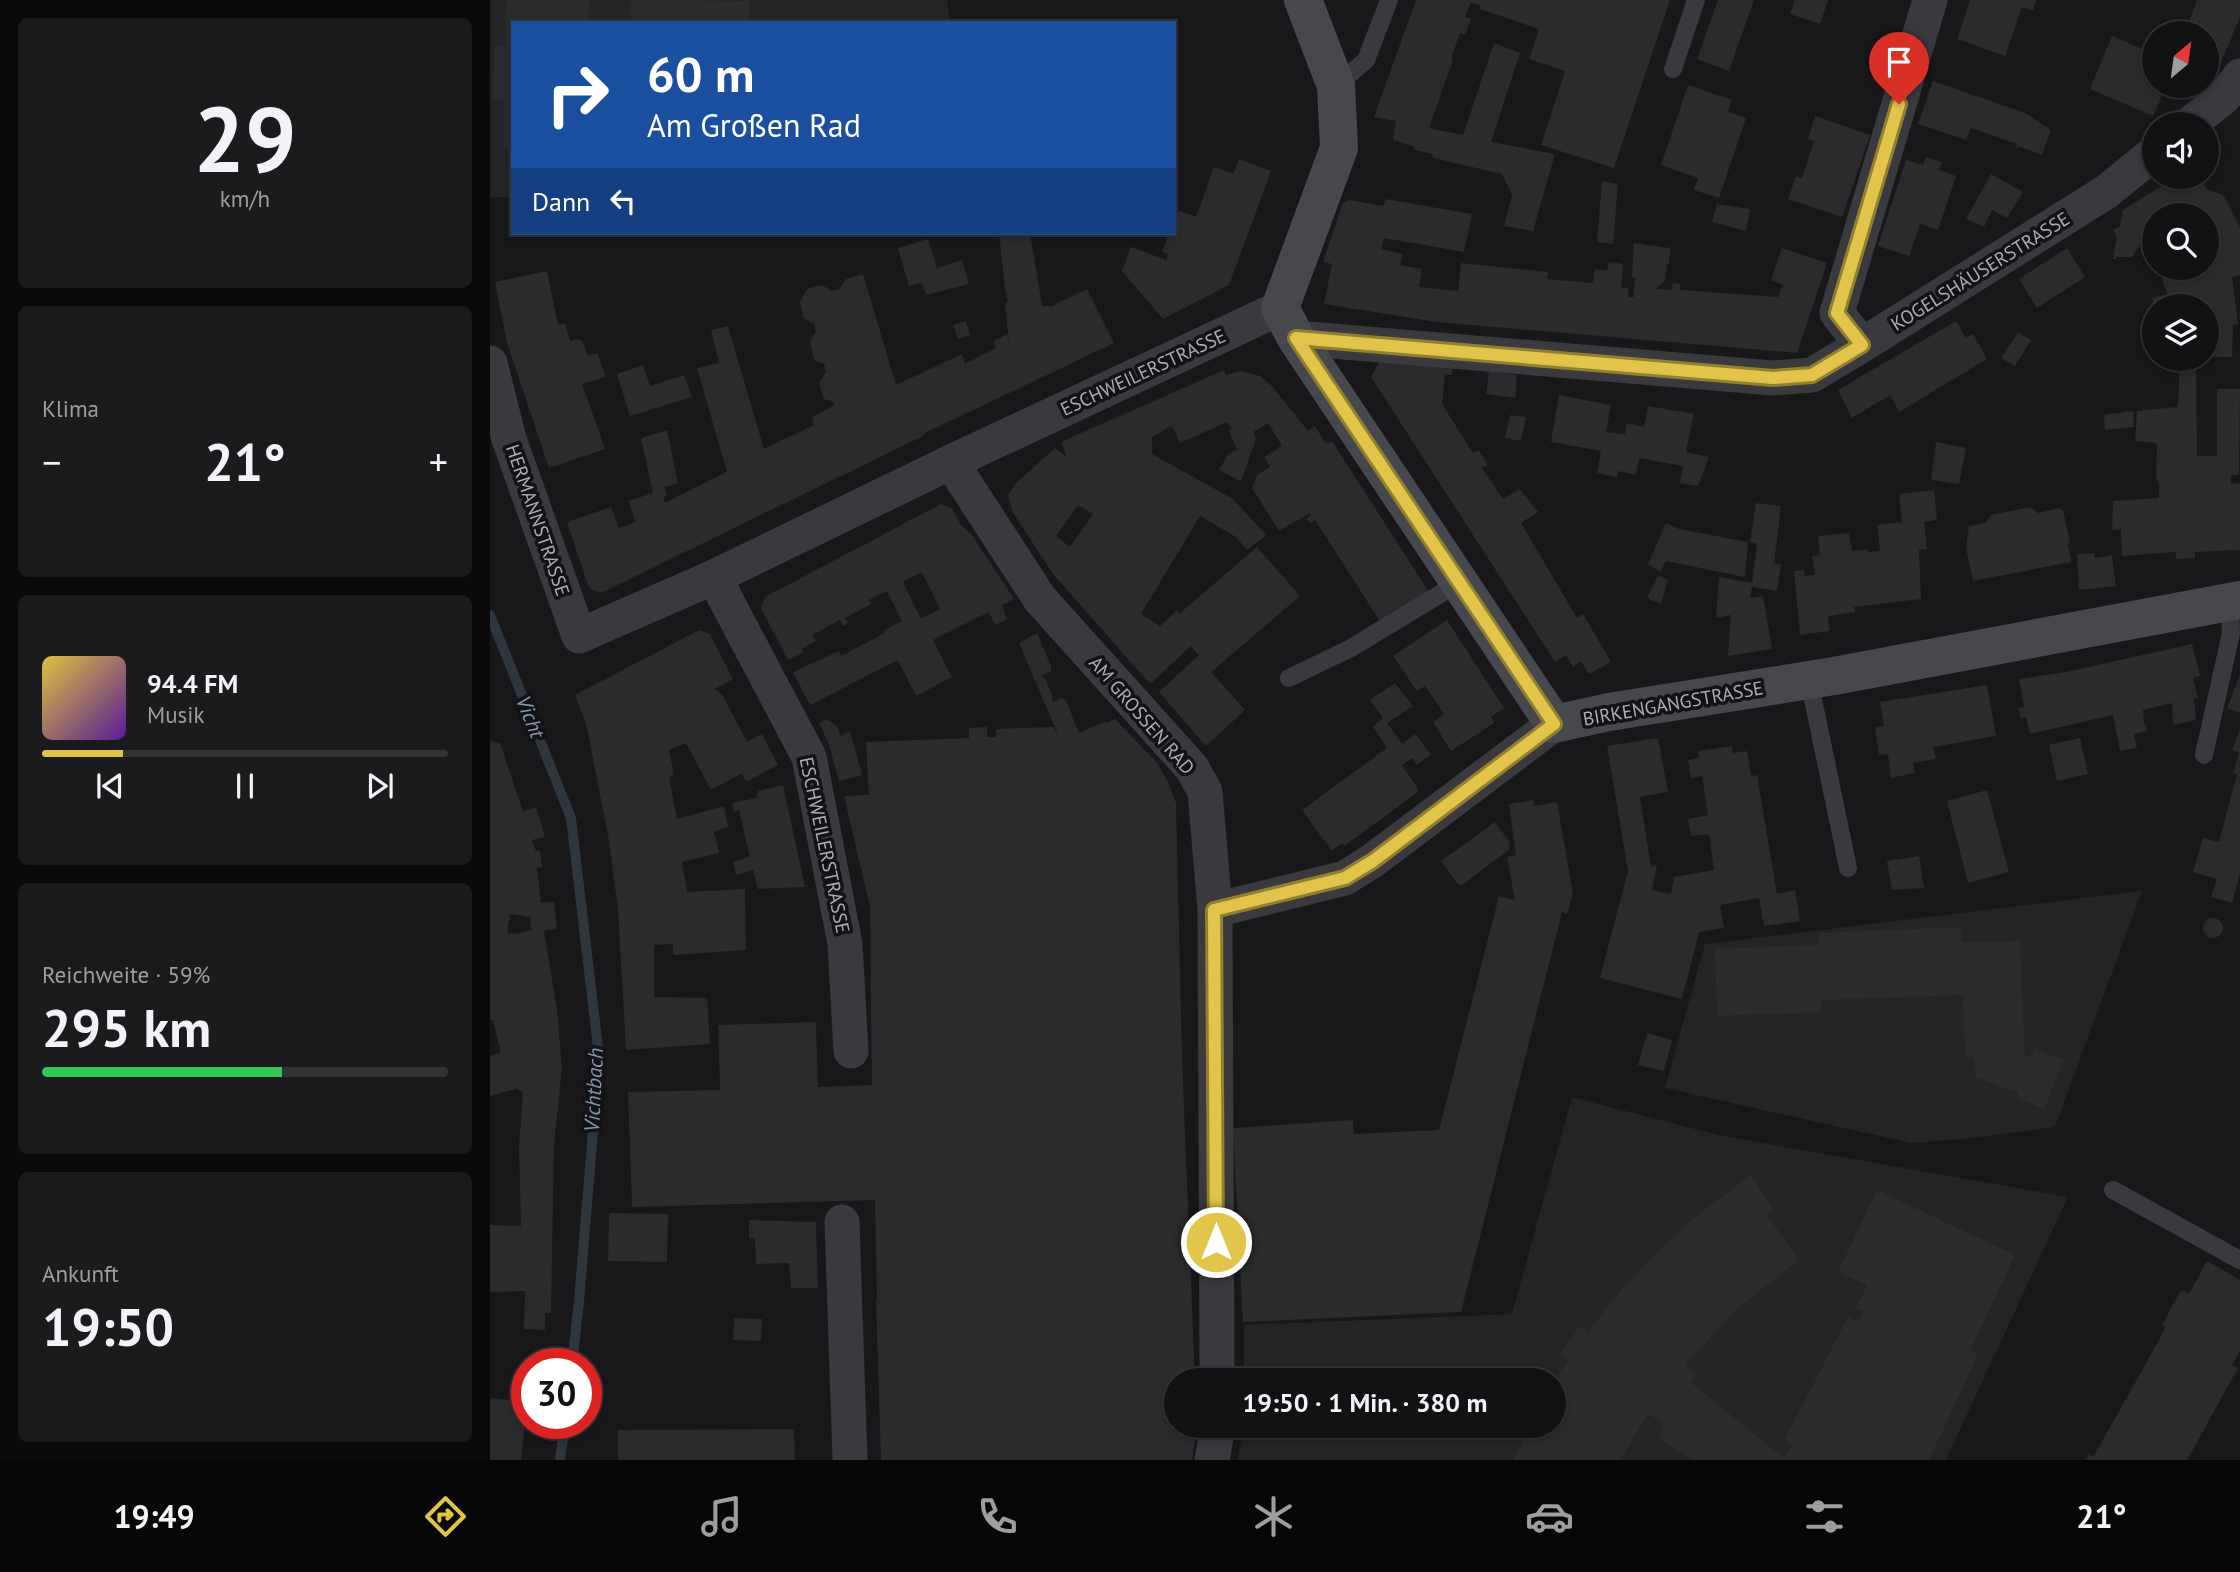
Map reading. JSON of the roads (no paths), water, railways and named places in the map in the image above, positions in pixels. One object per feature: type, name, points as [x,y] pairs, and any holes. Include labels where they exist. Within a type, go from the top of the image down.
[{"type":"street","points":[[1214,910],[1345,878],[1373,861],[1554,724],[1288,323],[1339,148],[1336,86],[1303,0]]},
{"type":"street","points":[[1862,345],[1837,313],[1930,0]]},
{"type":"street","points":[[2211,112],[2235,98]]},
{"type":"street","name":"KOGELSHÄUSERSTRASSE","points":[[1288,323],[1773,378],[1812,375],[2106,192],[2142,163]]},
{"type":"street","name":"ESCHWEILERSTRASSE","points":[[579,636],[714,577],[951,462],[1288,323]]},
{"type":"street","name":"HERMANNSTRASSE","points":[[490,363],[509,439],[579,636]]},
{"type":"street","name":"AM GROSSEN RAD","points":[[951,462],[1040,599],[1192,768],[1205,792],[1214,910],[1217,1368]]},
{"type":"street","name":"ESCHWEILERSTRASSE","points":[[714,577],[809,757],[845,944],[851,1051]]},
{"type":"street","name":"BIRKENGANGSTRASSE","points":[[1554,724],[2235,601]]},
{"type":"street","points":[[842,1222],[850,1460]]},
{"type":"street","points":[[1212,1460],[1215,1438]]},
{"type":"lane","points":[[1336,86],[1366,60],[1390,0]]},
{"type":"lane","points":[[1673,69],[1696,0]]},
{"type":"lane","points":[[1290,678],[1351,649],[1460,582]]},
{"type":"lane","points":[[2204,755],[2231,633],[2235,601]]},
{"type":"lane","points":[[1809,680],[1848,868]]},
{"type":"lane","points":[[2113,1190],[2240,1260]]},
{"type":"waterway","name":"Vichtbach","points":[[490,615],[571,818],[599,1056],[574,1348]]},
{"type":"waterway","name":"Vichtbach","points":[[560,1460],[563,1439]]},
{"type":"water label","name":"Vicht","points":[[530,717]]}]
